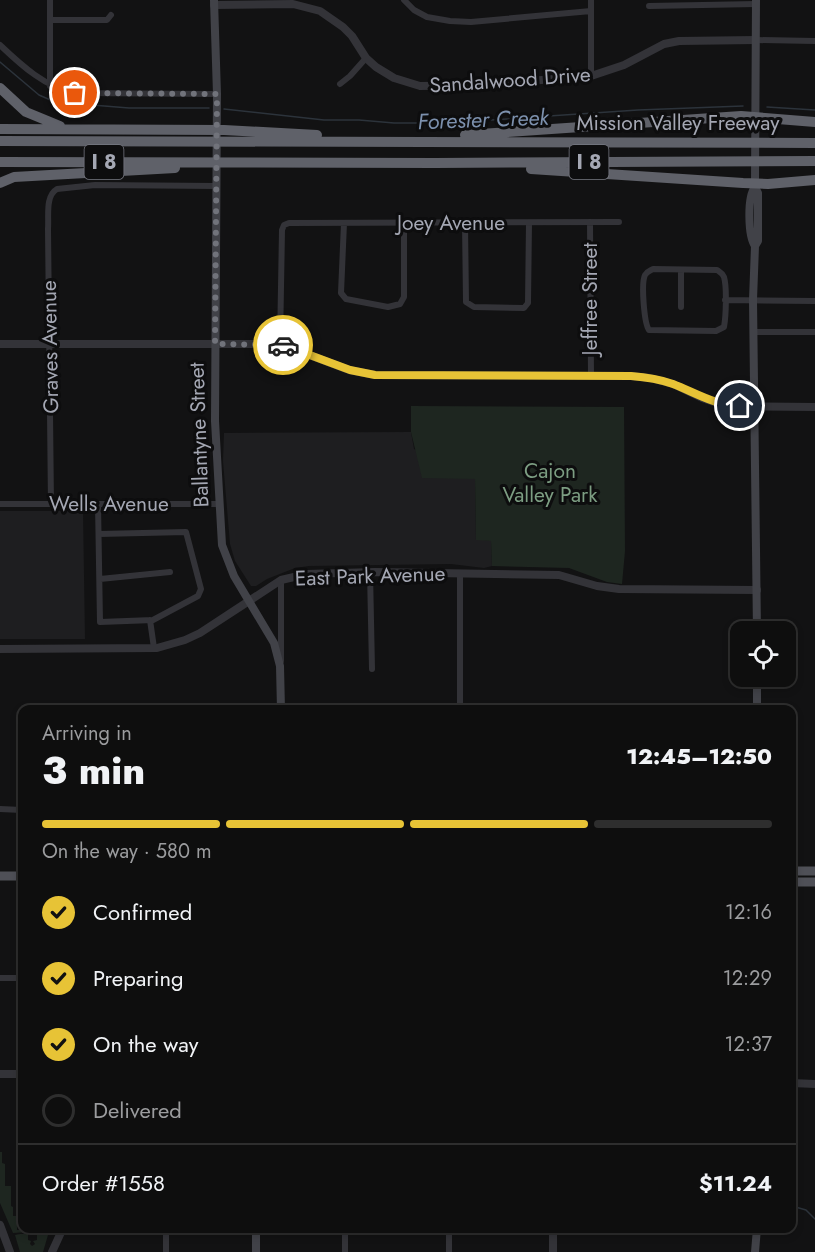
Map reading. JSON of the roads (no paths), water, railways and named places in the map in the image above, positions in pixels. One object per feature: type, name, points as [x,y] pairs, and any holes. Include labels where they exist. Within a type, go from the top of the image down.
[{"type":"highway","points":[[0,88],[26,112],[39,118],[66,127],[96,130]]},
{"type":"highway","points":[[410,142],[466,135],[741,116],[815,122]]},
{"type":"highway","points":[[0,129],[96,130],[209,136]]},
{"type":"highway","name":"Mission Valley Freeway","points":[[209,136],[315,135],[377,142],[815,143]]},
{"type":"highway","name":"I 8","points":[[0,141],[209,136]]},
{"type":"highway","name":"Mission Valley Freeway","points":[[0,162],[815,161]]},
{"type":"highway","points":[[0,183],[14,177],[161,169],[209,162]]},
{"type":"highway","points":[[435,163],[755,185],[815,180]]},
{"type":"highway","points":[[0,172],[98,172]]},
{"type":"main road","name":"Ballantyne Street","points":[[214,2],[217,94],[215,421],[222,545],[234,576],[274,643],[281,679],[281,705]]},
{"type":"main road","points":[[755,246],[759,241],[758,193],[755,185],[756,2]]},
{"type":"main road","points":[[755,185],[750,193],[751,240],[755,246],[753,407],[757,621]]},
{"type":"main road","points":[[751,220],[758,232]]},
{"type":"main road","points":[[757,705],[758,687]]},
{"type":"main road","points":[[796,871],[815,871]]},
{"type":"main road","points":[[0,876],[18,876]]},
{"type":"main road","points":[[796,882],[815,882]]},
{"type":"main road","points":[[256,1233],[256,1252]]},
{"type":"main road","points":[[755,1252],[757,1233]]},
{"type":"street","points":[[50,0],[50,86]]},
{"type":"street","points":[[404,0],[414,10],[427,16],[450,21],[471,22],[591,11]]},
{"type":"street","points":[[591,0],[591,76]]},
{"type":"street","name":"Sandalwood Drive","points":[[214,2],[292,4],[320,11],[352,36],[366,58],[376,67],[394,78],[420,86],[482,85],[591,76],[624,65],[671,42],[756,40]]},
{"type":"street","points":[[649,6],[756,2]]},
{"type":"street","points":[[50,20],[107,20],[111,15]]},
{"type":"street","points":[[756,40],[815,41]]},
{"type":"street","points":[[0,45],[50,86],[63,91],[217,94]]},
{"type":"street","points":[[340,84],[366,58]]},
{"type":"street","name":"Graves Avenue","points":[[51,504],[48,229],[50,197],[53,191],[94,185],[217,186]]},
{"type":"street","name":"Jeffree Street","points":[[590,222],[591,376]]},
{"type":"street","name":"Joey Avenue","points":[[280,344],[282,230],[284,225],[289,223],[619,222]]},
{"type":"street","points":[[344,223],[341,293],[346,299],[393,308],[400,304],[404,297],[404,223]]},
{"type":"street","points":[[465,223],[466,302],[474,308],[524,308],[528,303],[529,223]]},
{"type":"street","points":[[653,269],[681,270],[717,270],[722,273],[725,321],[721,330],[649,330],[645,323],[645,274],[653,269]]},
{"type":"street","points":[[681,270],[681,307]]},
{"type":"street","points":[[725,300],[815,301]]},
{"type":"street","points":[[754,332],[815,332]]},
{"type":"street","points":[[0,344],[280,344],[350,370],[375,375],[631,376],[673,384],[702,398],[726,406],[815,407]]},
{"type":"street","name":"Wells Avenue","points":[[0,504],[219,504]]},
{"type":"street","points":[[98,504],[100,622],[150,620],[163,616],[198,596],[201,589],[186,532],[99,534]]},
{"type":"street","points":[[100,579],[170,572]]},
{"type":"street","points":[[370,572],[372,669]]},
{"type":"street","name":"East Park Avenue","points":[[0,649],[154,648],[185,640],[200,633],[280,580],[307,574],[370,572],[559,575],[597,586],[619,589],[757,590]]},
{"type":"street","points":[[460,573],[460,705]]},
{"type":"street","points":[[280,580],[281,679]]},
{"type":"street","points":[[150,620],[154,648]]},
{"type":"street","points":[[0,809],[18,810]]},
{"type":"street","points":[[0,978],[18,978]]},
{"type":"street","points":[[0,1074],[18,1074]]},
{"type":"street","points":[[796,1083],[815,1084]]},
{"type":"street","points":[[0,1226],[10,1252]]},
{"type":"street","points":[[52,1252],[61,1233]]},
{"type":"street","points":[[166,1233],[166,1252]]},
{"type":"street","points":[[345,1233],[345,1252]]},
{"type":"street","points":[[449,1233],[449,1252]]},
{"type":"street","points":[[553,1233],[553,1252]]},
{"type":"waterway","name":"Forester Creek","points":[[0,62],[39,95],[55,102],[129,108],[209,108]]},
{"type":"waterway","name":"Forester Creek","points":[[224,109],[324,120],[446,123],[638,110],[743,106]]},
{"type":"waterway","name":"Forester Creek","points":[[767,107],[815,110]]},
{"type":"waterway","points":[[796,1207],[806,1210],[815,1219]]},
{"type":"park label","name":"Cajon Valley Park","points":[[550,483]]}]
